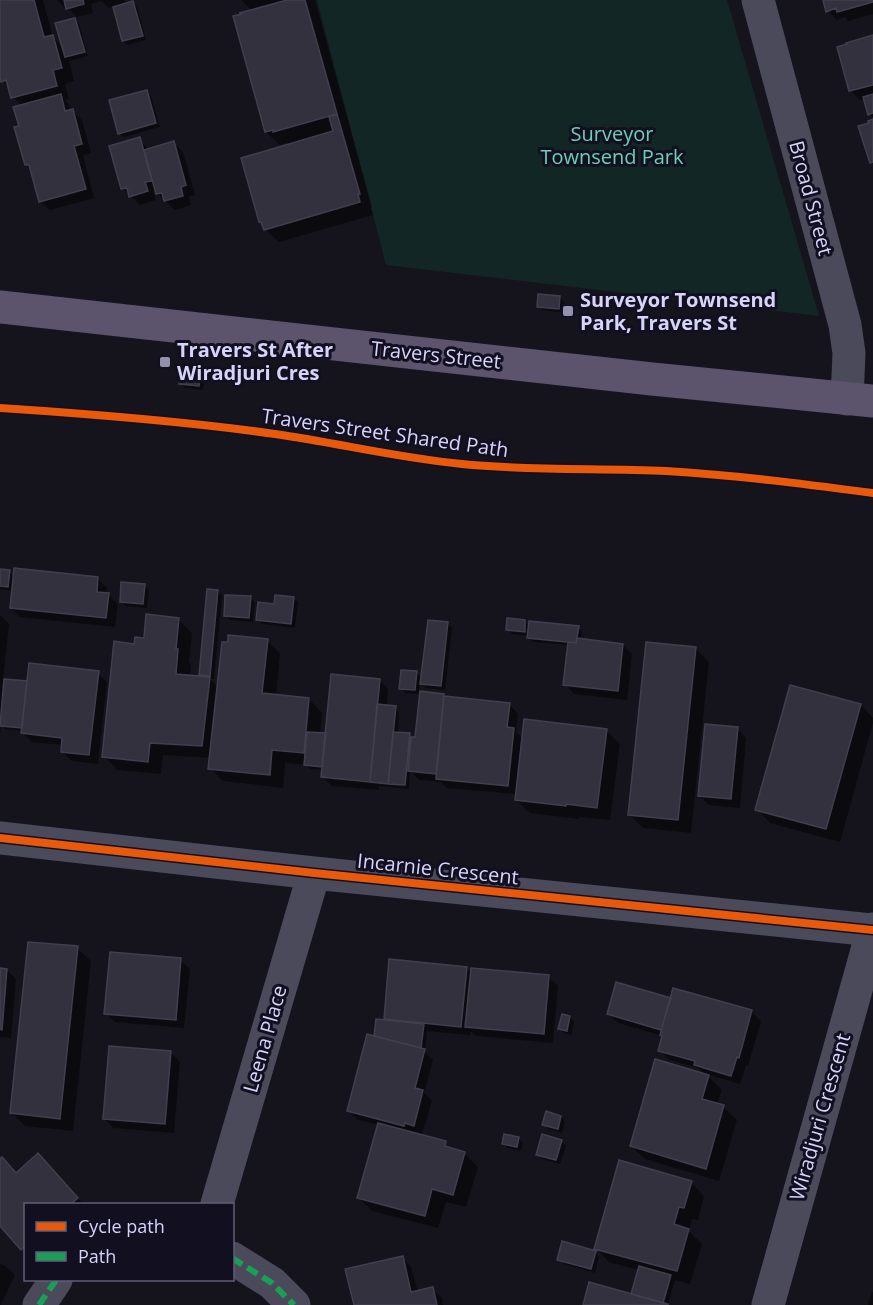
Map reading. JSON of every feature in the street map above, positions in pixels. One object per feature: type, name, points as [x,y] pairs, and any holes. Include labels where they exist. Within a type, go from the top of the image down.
[{"type":"main road","name":"Travers Street","points":[[0,307],[860,400]]},
{"type":"street","name":"Broad Street","points":[[758,0],[845,325],[860,400]]},
{"type":"street","name":"Incarnie Crescent","points":[[0,838],[314,873],[873,930]]},
{"type":"street","name":"Leena Place","points":[[217,1203],[314,873]]},
{"type":"street","name":"Wiradjuri Crescent","points":[[768,1305],[873,930]]},
{"type":"street","points":[[234,1258],[272,1283],[294,1305]]},
{"type":"street","points":[[39,1305],[55,1281]]},
{"type":"green space","name":"Surveyor Townsend Park","points":[[317,0],[727,0],[819,316],[386,265]]},
{"type":"building","points":[[0,0],[34,0],[44,37],[53,35],[62,68],[53,70],[57,86],[11,98],[6,80],[1,82],[0,77]]},
{"type":"building","points":[[64,0],[83,0],[84,4],[66,9]]},
{"type":"building","points":[[287,0],[305,0],[337,114],[273,132],[273,130],[265,132],[233,16]]},
{"type":"building","points":[[823,0],[873,0],[873,2],[837,12],[836,8],[826,12]]},
{"type":"building","points":[[133,1],[143,36],[122,41],[113,7]]},
{"type":"building","points":[[75,18],[85,52],[65,57],[55,23]]},
{"type":"building","points":[[873,35],[873,85],[849,91],[837,47]]},
{"type":"building","points":[[147,90],[156,123],[118,134],[109,100]]},
{"type":"building","points":[[61,94],[65,111],[73,109],[82,144],[74,146],[86,189],[39,202],[29,165],[25,165],[14,127],[19,126],[13,107]]},
{"type":"building","points":[[873,94],[873,113],[868,115],[863,97]]},
{"type":"building","points":[[337,114],[360,194],[358,194],[360,202],[264,230],[259,222],[241,158],[333,131],[329,117]]},
{"type":"building","points":[[873,119],[873,162],[870,163],[858,126],[869,123],[868,121]]},
{"type":"building","points":[[140,137],[152,181],[145,182],[148,191],[129,197],[127,188],[121,189],[109,146]]},
{"type":"building","points":[[174,141],[186,185],[181,187],[183,196],[164,201],[162,193],[156,194],[144,150]]},
{"type":"building","points":[[538,294],[560,296],[559,309],[537,307]]},
{"type":"building","points":[[180,371],[201,373],[199,386],[179,384]]},
{"type":"building","points":[[14,568],[98,577],[97,592],[109,593],[106,618],[10,608]]},
{"type":"building","points":[[0,569],[10,570],[8,587],[0,586]]},
{"type":"building","points":[[121,582],[145,584],[143,604],[120,602]]},
{"type":"building","points":[[207,589],[218,590],[210,676],[199,675]]},
{"type":"building","points":[[225,595],[251,596],[249,618],[224,616]]},
{"type":"building","points":[[275,595],[294,597],[291,624],[256,620],[258,602],[274,604]]},
{"type":"building","points":[[146,614],[179,618],[176,674],[210,677],[202,746],[150,743],[148,762],[102,757],[114,641],[134,644],[135,637],[144,638]]},
{"type":"building","points":[[507,618],[525,620],[525,632],[506,630]]},
{"type":"building","points":[[428,620],[448,622],[441,686],[420,684]]},
{"type":"building","points":[[529,621],[579,626],[576,643],[527,638]]},
{"type":"building","points":[[228,635],[268,639],[262,693],[309,698],[304,753],[272,750],[270,775],[208,769],[222,642],[228,642]]},
{"type":"building","points":[[577,638],[623,644],[618,691],[563,685],[568,642],[576,643]]},
{"type":"building","points":[[646,642],[696,647],[678,820],[628,815]]},
{"type":"building","points":[[29,663],[99,671],[89,755],[61,752],[62,738],[21,733]]},
{"type":"building","points":[[401,670],[417,671],[415,690],[399,689]]},
{"type":"building","points":[[331,674],[380,679],[370,782],[321,777]]},
{"type":"building","points":[[4,679],[27,681],[22,728],[0,726]]},
{"type":"building","points":[[790,685],[861,704],[826,829],[755,810]]},
{"type":"building","points":[[420,691],[444,694],[436,774],[408,771],[411,737],[415,737]]},
{"type":"building","points":[[444,696],[510,703],[507,727],[514,728],[508,786],[436,779]]},
{"type":"building","points":[[377,704],[396,706],[388,784],[370,782]]},
{"type":"building","points":[[524,719],[607,729],[597,808],[515,800]]},
{"type":"building","points":[[705,724],[738,727],[731,799],[698,796]]},
{"type":"building","points":[[307,732],[326,733],[322,767],[304,765]]},
{"type":"building","points":[[393,732],[410,733],[405,785],[388,784]]},
{"type":"building","points":[[28,942],[78,946],[60,1119],[10,1113]]},
{"type":"building","points":[[110,952],[181,958],[176,1020],[104,1014]]},
{"type":"building","points":[[389,959],[467,967],[461,1027],[384,1019]]},
{"type":"building","points":[[0,968],[7,969],[2,1030],[0,1029]]},
{"type":"building","points":[[471,968],[549,975],[544,1034],[465,1027]]},
{"type":"building","points":[[616,982],[671,998],[661,1030],[607,1014]]},
{"type":"building","points":[[673,988],[752,1010],[739,1058],[737,1057],[731,1076],[694,1065],[695,1061],[658,1051]]},
{"type":"building","points":[[562,1014],[570,1016],[567,1031],[558,1029]]},
{"type":"building","points":[[376,1019],[424,1024],[421,1048],[374,1036]]},
{"type":"building","points":[[367,1034],[425,1049],[415,1088],[423,1090],[414,1126],[405,1123],[404,1126],[347,1111]]},
{"type":"building","points":[[109,1046],[171,1051],[165,1124],[103,1119]]},
{"type":"building","points":[[655,1059],[709,1075],[702,1099],[724,1105],[706,1169],[630,1146]]},
{"type":"building","points":[[546,1111],[561,1116],[558,1129],[542,1125]]},
{"type":"building","points":[[378,1123],[446,1141],[445,1146],[465,1152],[453,1195],[432,1189],[425,1216],[357,1198]]},
{"type":"building","points":[[504,1134],[519,1137],[517,1147],[502,1144]]},
{"type":"building","points":[[542,1134],[562,1140],[556,1160],[536,1155]]},
{"type":"building","points":[[38,1153],[78,1198],[72,1203],[24,1203],[24,1247],[21,1250],[0,1226],[0,1158],[2,1157],[16,1173]]},
{"type":"building","points":[[619,1160],[692,1181],[684,1208],[679,1207],[674,1224],[689,1229],[677,1271],[594,1249]]},
{"type":"building","points":[[562,1241],[596,1251],[591,1269],[557,1260]]},
{"type":"building","points":[[403,1256],[411,1292],[433,1287],[437,1305],[354,1305],[345,1269]]},
{"type":"building","points":[[639,1266],[671,1275],[663,1303],[631,1294]]},
{"type":"building","points":[[589,1282],[668,1304],[668,1305],[583,1305]]},
{"type":"marked path","points":[[234,1259],[272,1283],[294,1305]]},
{"type":"marked path","points":[[39,1305],[55,1281]]},
{"type":"cycle path","name":"Travers Street Shared Path","points":[[0,408],[138,418],[241,429],[462,464],[513,468],[692,473],[873,493]]},
{"type":"cycle path","points":[[0,838],[314,873],[873,930]]},
{"type":"place","name":"Surveyor Townsend Park, Travers St","points":[[568,311]]},
{"type":"place","name":"Travers St After Wiradjuri Cres","points":[[165,362]]}]
